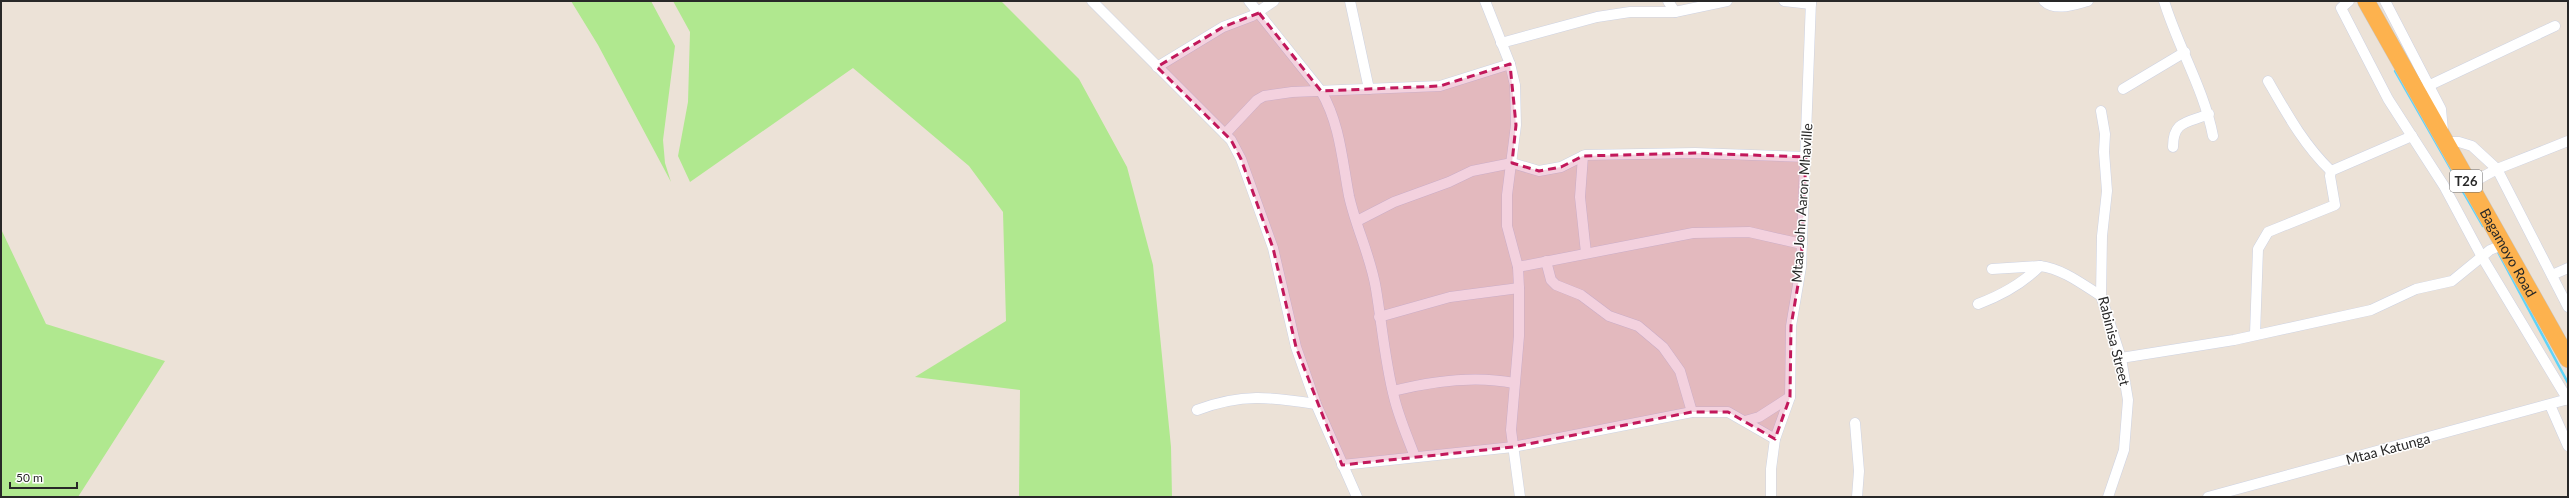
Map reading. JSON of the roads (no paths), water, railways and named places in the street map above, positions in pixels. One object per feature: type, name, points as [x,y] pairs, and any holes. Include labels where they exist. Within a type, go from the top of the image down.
[{"type":"highway","name":"Bagamoyo Road","points":[[2366,1],[2468,185],[2568,359]]},
{"type":"street","points":[[1249,1],[1322,91],[1330,106],[1337,126],[1344,157],[1349,196],[1369,258],[1376,289],[1379,316],[1393,391],[1415,457]]},
{"type":"street","points":[[1157,67],[1223,26],[1259,13],[1274,1]]},
{"type":"street","points":[[1350,1],[1369,89]]},
{"type":"street","points":[[1485,1],[1510,64],[1515,85],[1516,125],[1507,195],[1507,226],[1518,267],[1519,336],[1510,430],[1520,497]]},
{"type":"street","points":[[1668,1],[1675,12]]},
{"type":"street","points":[[1501,43],[1597,17],[1630,12],[1675,12],[1727,1]]},
{"type":"street","points":[[1784,1],[1811,2]]},
{"type":"street","points":[[2044,1],[2052,6],[2062,7],[2088,1]]},
{"type":"street","points":[[2164,1],[2172,27],[2185,52],[2209,114],[2213,136]]},
{"type":"street","points":[[2385,1],[2440,109],[2444,142],[2459,142],[2472,146],[2497,170],[2568,306]]},
{"type":"street","name":"Mtaa John Aaron Mhaville","points":[[1770,497],[1771,469],[1775,439],[1790,397],[1791,326],[1801,267],[1801,214],[1806,157],[1811,2]]},
{"type":"street","points":[[1098,3],[1157,67],[1224,134],[1241,159],[1273,248],[1296,347],[1316,404],[1357,497]]},
{"type":"street","points":[[2343,3],[2388,99],[2444,186],[2482,257],[2568,399]]},
{"type":"street","points":[[2428,86],[2555,26]]},
{"type":"street","points":[[2123,89],[2185,52]]},
{"type":"street","points":[[1224,134],[1257,100],[1264,96],[1279,93],[1440,86],[1510,64]]},
{"type":"street","points":[[2255,334],[2258,249],[2271,230],[2335,205],[2331,171],[2314,155],[2297,131],[2268,82]]},
{"type":"street","name":"Rabinisa Street","points":[[2101,111],[2105,134],[2104,152],[2107,191],[2102,236],[2102,296],[2121,358],[2128,400],[2127,433],[2124,450],[2108,497]]},
{"type":"street","points":[[2173,147],[2173,132],[2177,128],[2209,114]]},
{"type":"street","points":[[2331,171],[2412,136]]},
{"type":"street","points":[[2468,185],[2497,170],[2568,141]]},
{"type":"street","points":[[1357,222],[1394,202],[1449,182],[1472,171],[1512,163],[1539,171],[1561,166],[1583,156],[1688,153],[1806,157]]},
{"type":"street","points":[[1583,156],[1580,197],[1586,253]]},
{"type":"street","points":[[1518,267],[1586,253],[1700,233],[1749,232],[1802,244]]},
{"type":"street","points":[[2121,358],[2234,340],[2255,334],[2371,310],[2416,289],[2452,281],[2482,257],[2502,245]]},
{"type":"street","points":[[1546,261],[1551,280],[1556,285],[1581,295],[1609,316],[1638,326],[1663,347],[1680,371],[1692,412]]},
{"type":"street","points":[[1978,304],[1998,296],[2026,280],[2040,266]]},
{"type":"street","points":[[1992,270],[2040,266],[2051,267],[2102,296]]},
{"type":"street","points":[[2552,275],[2568,268]]},
{"type":"street","points":[[1379,316],[1450,297],[1519,288]]},
{"type":"street","points":[[1393,391],[1459,380],[1498,380],[1514,383]]},
{"type":"street","points":[[1197,410],[1216,403],[1246,397],[1316,404]]},
{"type":"street","points":[[1745,421],[1759,417],[1790,397]]},
{"type":"street","name":"Mtaa Katunga","points":[[2208,497],[2568,399]]},
{"type":"street","points":[[2550,405],[2568,446]]},
{"type":"street","points":[[1342,465],[1513,447],[1692,412],[1728,412],[1775,439]]},
{"type":"street","points":[[1855,423],[1859,478],[1857,497]]},
{"type":"waterway","points":[[2395,71],[2452,171]]},
{"type":"waterway","points":[[2457,181],[2483,226]]},
{"type":"waterway","points":[[2498,252],[2568,383]]}]
